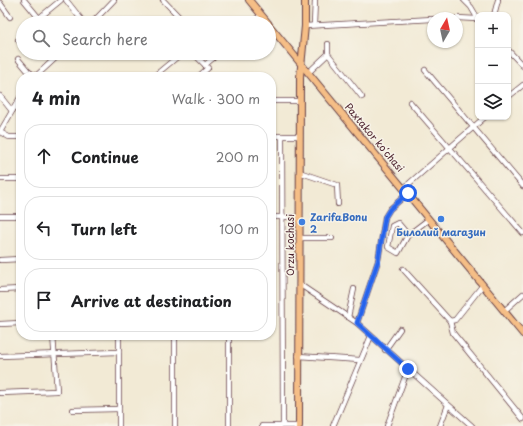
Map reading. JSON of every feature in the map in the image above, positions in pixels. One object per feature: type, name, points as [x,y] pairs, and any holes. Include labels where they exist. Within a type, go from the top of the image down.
[{"type":"main road","name":"Paxtakor koʻchasi","points":[[249,0],[261,15]]},
{"type":"main road","name":"Orzu kochasi","points":[[299,426],[298,356],[300,101],[305,26],[305,0]]},
{"type":"main road","name":"Paxtakor koʻchasi","points":[[276,33],[406,190],[482,286],[523,334]]},
{"type":"street","points":[[24,0],[36,16]]},
{"type":"street","points":[[46,16],[61,0]]},
{"type":"street","points":[[66,0],[79,16]]},
{"type":"street","points":[[99,16],[114,0]]},
{"type":"street","points":[[163,0],[178,16]]},
{"type":"street","points":[[314,25],[315,0]]},
{"type":"street","points":[[464,0],[475,14]]},
{"type":"street","points":[[495,12],[498,0]]},
{"type":"street","points":[[0,3],[10,17]]},
{"type":"street","points":[[463,18],[475,19]]},
{"type":"street","points":[[305,26],[427,19]]},
{"type":"street","points":[[328,44],[328,54],[362,97]]},
{"type":"street","points":[[511,53],[523,66]]},
{"type":"street","points":[[308,72],[328,54]]},
{"type":"street","points":[[19,60],[29,72]]},
{"type":"street","points":[[41,72],[54,60]]},
{"type":"street","points":[[159,72],[174,60]]},
{"type":"street","points":[[200,60],[208,68],[204,72]]},
{"type":"street","points":[[205,65],[211,60]]},
{"type":"street","points":[[425,70],[523,186]]},
{"type":"street","points":[[511,94],[523,84]]},
{"type":"street","points":[[0,96],[12,111]]},
{"type":"street","points":[[276,100],[300,101]]},
{"type":"street","points":[[410,102],[523,233]]},
{"type":"street","points":[[16,104],[0,132],[9,137],[16,137]]},
{"type":"street","points":[[357,323],[378,261],[385,217],[406,190],[449,148],[482,120]]},
{"type":"street","points":[[276,136],[300,136]]},
{"type":"street","points":[[282,136],[283,426]]},
{"type":"street","points":[[299,172],[337,185],[338,204]]},
{"type":"street","points":[[0,179],[16,179]]},
{"type":"street","points":[[0,216],[16,216]]},
{"type":"street","points":[[276,217],[299,217]]},
{"type":"street","points":[[408,235],[398,223],[392,226],[388,247],[398,253],[408,235],[429,219]]},
{"type":"street","points":[[299,238],[332,238]]},
{"type":"street","points":[[0,260],[16,259]]},
{"type":"street","points":[[403,269],[450,321],[453,333],[523,419]]},
{"type":"street","points":[[299,284],[357,323],[385,350],[472,426]]},
{"type":"street","points":[[450,321],[455,320],[482,286]]},
{"type":"street","points":[[0,290],[16,289]]},
{"type":"street","points":[[348,317],[354,289]]},
{"type":"street","points":[[504,311],[523,294]]},
{"type":"street","points":[[0,324],[16,323]]},
{"type":"street","points":[[385,350],[400,329]]},
{"type":"street","points":[[333,426],[371,336]]},
{"type":"street","points":[[0,393],[57,391],[54,340]]},
{"type":"street","points":[[119,340],[119,426]]},
{"type":"street","points":[[175,340],[175,426]]},
{"type":"street","points":[[229,340],[229,426]]},
{"type":"street","points":[[0,356],[119,352]]},
{"type":"street","points":[[298,356],[360,360]]},
{"type":"street","points":[[387,426],[408,369]]},
{"type":"street","points":[[440,426],[448,405]]},
{"type":"street","points":[[73,410],[119,409]]},
{"type":"street","points":[[262,426],[299,426]]},
{"type":"place","name":"Билолий магазин","points":[[441,219]]},
{"type":"place","name":"ZarifaBonu 2","points":[[302,222]]},
{"type":"route","points":[[408,193],[390,209],[385,217],[378,261],[370,289],[357,323],[385,350],[408,369]]}]
